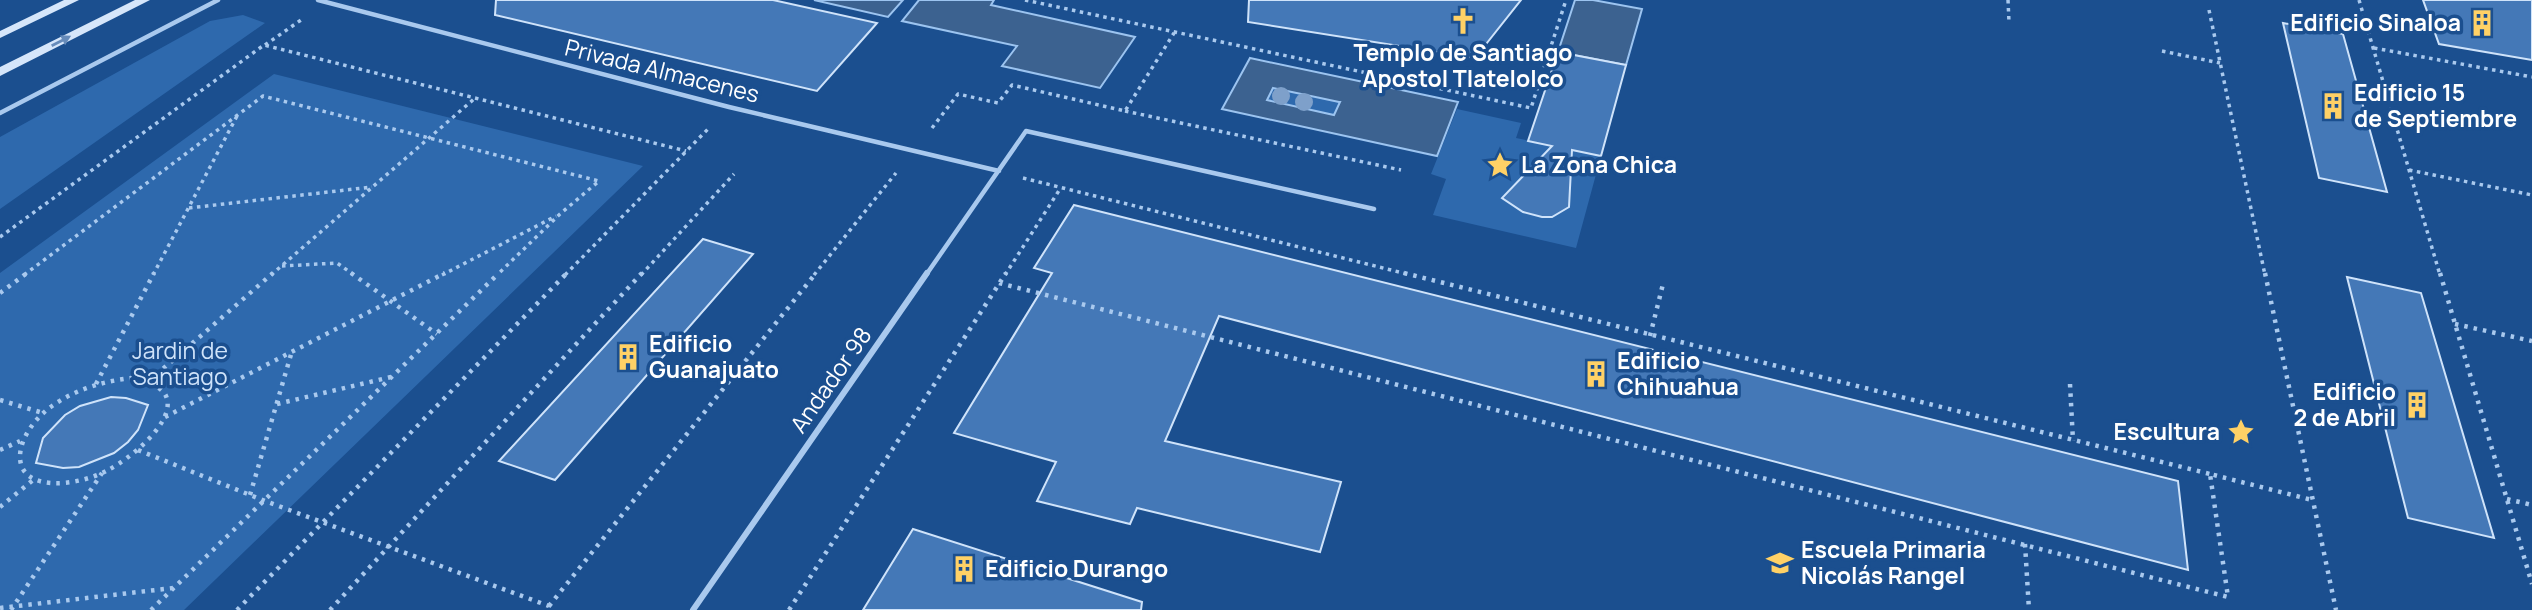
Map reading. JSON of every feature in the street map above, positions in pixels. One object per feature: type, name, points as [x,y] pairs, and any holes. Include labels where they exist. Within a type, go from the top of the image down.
[{"type":"main road","points":[[0,35],[73,0]]},
{"type":"main road","points":[[0,72],[144,0]]},
{"type":"lane","points":[[0,113],[218,0]]},
{"type":"lane","name":"Privada Almacenes","points":[[318,0],[729,107],[999,171]]},
{"type":"lane","name":"Andador 98","points":[[693,610],[1026,131],[1374,209]]},
{"type":"path","points":[[1025,0],[1531,108],[1566,0]]},
{"type":"path","points":[[2008,0],[2009,22]]},
{"type":"path","points":[[2359,0],[2532,584]]},
{"type":"path","points":[[0,237],[327,2]]},
{"type":"path","points":[[2209,10],[2336,610]]},
{"type":"path","points":[[1125,111],[1174,33]]},
{"type":"path","points":[[264,45],[686,151]]},
{"type":"path","points":[[2374,48],[2532,77]]},
{"type":"path","points":[[2162,51],[2220,63]]},
{"type":"path","points":[[138,450],[548,608],[958,94],[999,103],[1012,85],[1401,170]]},
{"type":"path","points":[[0,293],[263,96],[599,181],[560,214],[151,610]]},
{"type":"path","points":[[149,381],[475,98]]},
{"type":"path","points":[[237,610],[729,107]]},
{"type":"path","points":[[96,385],[238,114]]},
{"type":"path","points":[[2409,170],[2532,195]]},
{"type":"path","points":[[999,171],[1060,189],[2312,500]]},
{"type":"path","points":[[330,610],[734,174]]},
{"type":"path","points":[[188,208],[373,187]]},
{"type":"path","points":[[789,610],[1060,189]]},
{"type":"path","points":[[165,417],[560,214]]},
{"type":"path","points":[[282,266],[337,263],[437,334]]},
{"type":"path","points":[[999,284],[2228,597],[2210,474]]},
{"type":"path","points":[[1650,336],[1663,284]]},
{"type":"path","points":[[2455,324],[2532,341]]},
{"type":"path","points":[[250,495],[292,351]]},
{"type":"path","points":[[276,404],[394,376]]},
{"type":"path","points":[[0,450],[21,440],[43,413],[63,398],[96,385],[132,378],[149,381],[162,390],[168,402],[165,417],[154,435],[138,450],[102,472],[62,483],[40,482],[24,475],[16,463],[21,440]]},
{"type":"path","points":[[2070,384],[2073,441]]},
{"type":"path","points":[[0,400],[43,413]]},
{"type":"path","points":[[13,608],[102,472]]},
{"type":"path","points":[[0,508],[34,479]]},
{"type":"path","points":[[2507,499],[2532,505]]},
{"type":"path","points":[[2025,544],[2029,610]]},
{"type":"path","points":[[0,608],[174,588]]},
{"type":"green space","points":[[243,15],[265,23],[0,209],[0,137],[210,21]]},
{"type":"green space","name":"Jardin de Santiago","points":[[274,74],[643,166],[184,610],[0,610],[0,273]]},
{"type":"green space","points":[[1273,88],[1340,102],[1335,115],[1267,100]]},
{"type":"green space","points":[[1457,109],[1521,123],[1516,138],[1601,156],[1576,248],[1433,215],[1446,179],[1431,174]]},
{"type":"shaded area","points":[[814,0],[903,0],[888,17]]},
{"type":"shaded area","points":[[919,0],[994,0],[991,5],[1135,37],[1100,88],[1002,66],[1017,46],[902,21]]},
{"type":"shaded area","points":[[1575,0],[1593,0],[1642,9],[1626,65],[1558,52]]},
{"type":"shaded area","points":[[1250,58],[1458,102],[1437,156],[1222,109]],"holes":[[[1273,88],[1340,102],[1334,115],[1267,100]]]},
{"type":"building","points":[[496,0],[773,0],[877,23],[817,91],[495,15]]},
{"type":"building","points":[[1249,0],[1521,0],[1475,58],[1248,22]]},
{"type":"building","name":"Edificio Sinaloa","points":[[2423,0],[2532,0],[2532,60],[2439,44]]},
{"type":"building","name":"Edificio 15 de Septiembre","points":[[2283,23],[2343,34],[2387,192],[2319,178]]},
{"type":"building","points":[[1558,52],[1626,65],[1601,156],[1572,150],[1569,207],[1552,217],[1542,217],[1523,212],[1502,198],[1552,146],[1528,141]]},
{"type":"building","name":"Edificio Chihuahua","points":[[1074,205],[2178,481],[2188,570],[1219,316],[1165,441],[1341,482],[1320,552],[1137,508],[1130,524],[1037,501],[1056,462],[954,433],[1052,273],[1034,268]]},
{"type":"building","name":"Edificio Guanajuato","points":[[703,239],[753,254],[555,480],[499,461]]},
{"type":"building","name":"Edificio 2 de Abril","points":[[2347,277],[2421,293],[2494,538],[2408,518]]},
{"type":"building","points":[[111,397],[126,398],[148,405],[138,430],[128,442],[114,453],[79,467],[63,468],[36,463],[43,438],[65,415],[80,406]]},
{"type":"building","name":"Edificio Durango","points":[[913,529],[1142,602],[1141,610],[863,610]]},
{"type":"place","name":"Templo de Santiago Apostol Tlatelolco","points":[[1463,21]]},
{"type":"place","name":"Edificio Sinaloa","points":[[2482,23]]},
{"type":"place","name":"Edificio 15 de Septiembre","points":[[2333,106]]},
{"type":"place","name":"La Zona Chica","points":[[1500,165]]},
{"type":"place","name":"Edificio Guanajuato","points":[[628,357]]},
{"type":"place","name":"Edificio Chihuahua","points":[[1596,374]]},
{"type":"place","name":"Edificio 2 de Abril","points":[[2417,405]]},
{"type":"place","name":"Escultura","points":[[2241,432]]},
{"type":"place","name":"Escuela Primaria Nicolás Rangel","points":[[1780,563]]},
{"type":"place","name":"Edificio Durango","points":[[964,569]]}]
